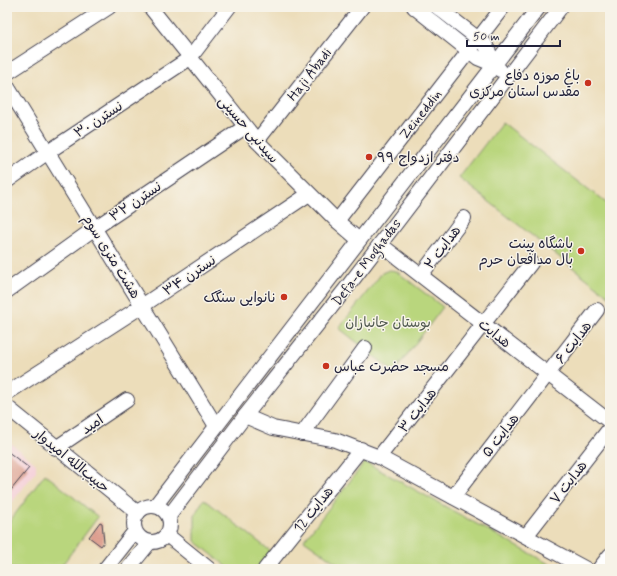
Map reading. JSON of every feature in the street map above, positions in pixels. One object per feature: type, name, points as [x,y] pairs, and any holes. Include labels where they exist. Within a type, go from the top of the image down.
[{"type":"street","points":[[7,73],[109,7]]},
{"type":"street","name":"سیدنبی حسینی","points":[[150,7],[257,141],[309,194],[359,240]]},
{"type":"street","name":"نسترن ۳۰","points":[[7,181],[190,58],[229,7]]},
{"type":"street","name":"Haji Abadi","points":[[257,141],[362,7]]},
{"type":"street","points":[[414,7],[478,58],[495,65],[508,77]]},
{"type":"street","points":[[437,7],[485,44],[495,65]]},
{"type":"street","name":"Zeineddin","points":[[337,221],[468,50],[503,7]]},
{"type":"street","name":"Defa-e Moghadas","points":[[155,506],[539,7]]},
{"type":"street","name":"Defa-e Moghadas","points":[[169,516],[245,416],[348,286],[561,7]]},
{"type":"street","name":"هشت متری سوم","points":[[7,86],[216,426]]},
{"type":"street","name":"نسترن ۳۲","points":[[7,291],[95,228],[245,126]]},
{"type":"street","name":"نسترن ۳۴","points":[[7,393],[142,306],[309,194]]},
{"type":"street","name":"هدایت ۲","points":[[421,275],[464,218]]},
{"type":"street","name":"هدایت","points":[[380,244],[610,422]]},
{"type":"street","name":"هدایت ۳","points":[[379,457],[531,263]]},
{"type":"street","name":"هدایت ۶","points":[[548,374],[597,310]]},
{"type":"street","points":[[302,434],[365,348]]},
{"type":"street","name":"هدایت ۵","points":[[453,497],[548,374]]},
{"type":"street","name":"امید","points":[[56,448],[127,400]]},
{"type":"street","name":"حبیب‌الله امیدوار","points":[[7,407],[138,513]]},
{"type":"street","points":[[245,416],[273,428],[334,440],[379,457],[586,569]]},
{"type":"street","name":"هدایت ۷","points":[[526,536],[610,428]]},
{"type":"street","name":"هدایت 12","points":[[265,569],[361,449]]},
{"type":"street","points":[[155,506],[163,510],[169,516],[170,526],[167,535],[159,541],[149,543],[141,539],[135,531],[134,522],[138,513],[145,507],[155,506]]},
{"type":"street","points":[[105,569],[135,531]]},
{"type":"street","points":[[167,535],[209,569]]},
{"type":"street","points":[[128,569],[149,543]]},
{"type":"street","points":[[598,569],[610,555]]},
{"type":"shaded area","points":[[7,440],[36,464],[36,471],[7,509]]},
{"type":"green space","name":"باشگاه پینت بال مدافعان حرم","points":[[502,122],[610,206],[610,297],[459,178]]},
{"type":"green space","name":"بوستان جانبازان","points":[[389,270],[396,271],[443,307],[394,372],[339,328],[382,273]]},
{"type":"green space","points":[[365,462],[558,569],[345,569],[304,540]]},
{"type":"green space","points":[[45,474],[98,517],[59,569],[7,569],[7,525]]},
{"type":"green space","points":[[204,499],[273,553],[261,569],[230,569],[195,541],[195,514]]},
{"type":"building","points":[[7,451],[29,468],[11,490],[7,487]]},
{"type":"building","points":[[100,522],[102,523],[104,542],[101,546],[89,537]]},
{"type":"place","name":"باغ موزه دفاع مقدس استان مرکزی","points":[[588,83]]},
{"type":"place","name":"دفتر ازدواج ۹۹","points":[[369,157]]},
{"type":"place","name":"باشگاه پینت بال مدافعان حرم","points":[[581,251]]},
{"type":"place","name":"نانوایی سنگک","points":[[284,297]]},
{"type":"place","name":"مسجد حضرت عباس","points":[[326,366]]}]
